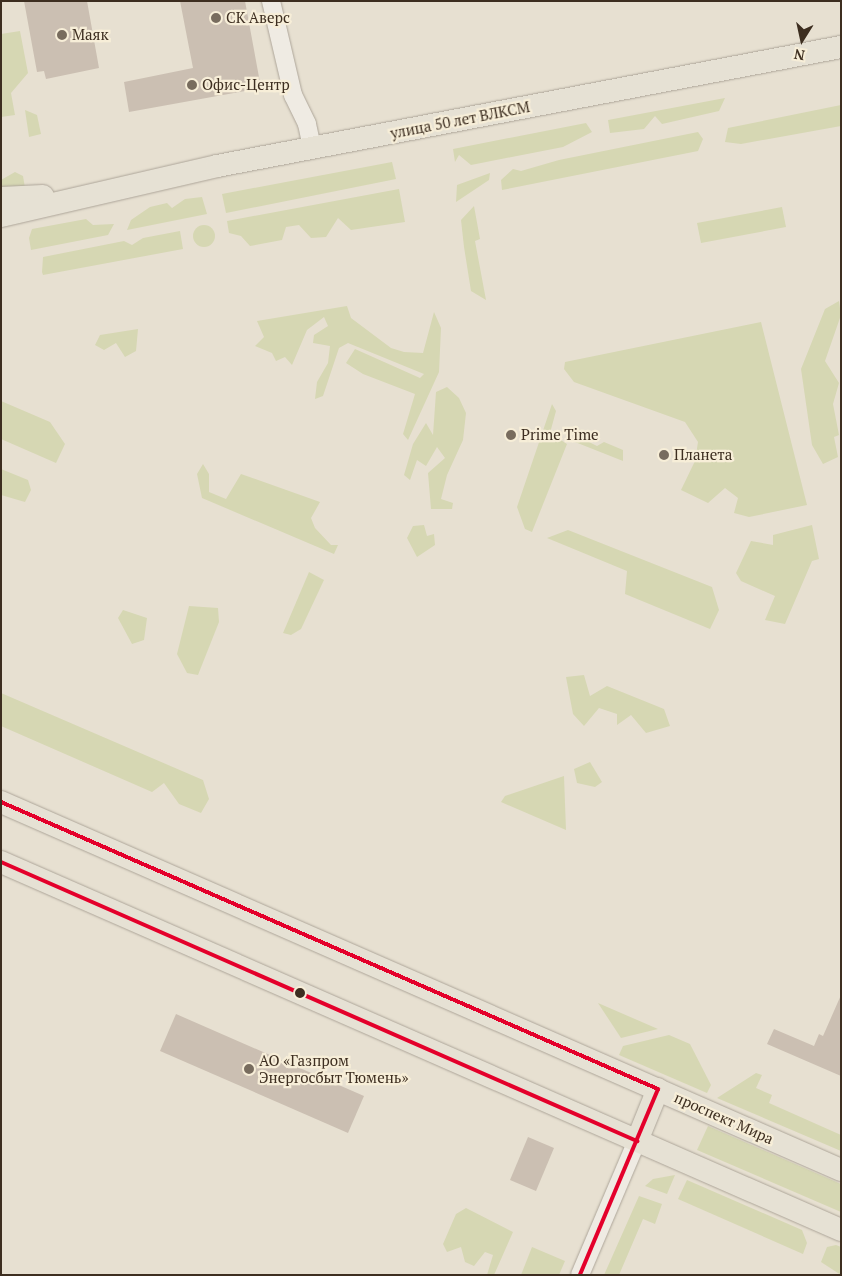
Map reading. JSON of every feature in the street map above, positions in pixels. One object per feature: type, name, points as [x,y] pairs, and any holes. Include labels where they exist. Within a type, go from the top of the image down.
[{"type":"main road","name":"улица 50 лет ВЛКСМ","points":[[1,216],[79,196],[312,147],[841,47]]},
{"type":"main road","name":"улица 50 лет ВЛКСМ","points":[[1,198],[79,196]]},
{"type":"main road","name":"проспект Мира","points":[[1,802],[841,1170]]},
{"type":"main road","points":[[1,862],[841,1230]]},
{"type":"main road","points":[[637,1141],[658,1089]]},
{"type":"street","points":[[271,1],[293,95],[307,124],[312,147]]},
{"type":"street","points":[[580,1275],[637,1141]]},
{"type":"green space","points":[[20,31],[28,73],[11,93],[15,115],[1,117],[1,34]]},
{"type":"green space","points":[[725,98],[719,111],[662,124],[655,116],[644,129],[610,133],[608,120]]},
{"type":"green space","points":[[841,105],[841,126],[741,144],[725,142],[728,128]]},
{"type":"green space","points":[[25,110],[37,115],[41,134],[29,137]]},
{"type":"green space","points":[[586,123],[592,132],[563,147],[471,165],[459,155],[455,162],[453,149]]},
{"type":"green space","points":[[698,132],[703,139],[698,151],[502,190],[501,180],[513,169],[521,171],[559,160]]},
{"type":"green space","points":[[392,162],[396,179],[226,213],[222,194]]},
{"type":"green space","points":[[15,172],[23,176],[25,188],[1,191],[1,180]]},
{"type":"green space","points":[[490,173],[489,180],[456,202],[457,185]]},
{"type":"green space","points":[[399,189],[405,222],[351,230],[338,218],[326,237],[311,238],[299,225],[286,227],[282,240],[250,246],[241,236],[229,233],[227,221]]},
{"type":"green space","points":[[202,197],[207,214],[127,230],[131,220],[150,207],[167,203],[172,208],[185,199]]},
{"type":"green space","points":[[474,206],[480,239],[475,241],[486,300],[471,291],[464,247],[461,220]]},
{"type":"green space","points":[[782,207],[786,227],[701,243],[697,223]]},
{"type":"green space","points":[[86,219],[93,225],[114,224],[108,235],[31,250],[29,238],[32,229]]},
{"type":"green space","points":[[204,225],[214,232],[215,236],[208,246],[204,247],[194,240],[193,236],[200,226]]},
{"type":"green space","points":[[180,231],[183,249],[43,275],[42,272],[43,257],[124,241],[132,245],[143,238]]},
{"type":"green space","points":[[839,301],[841,315],[825,361],[839,383],[833,404],[839,435],[834,437],[838,457],[823,464],[812,445],[801,369],[825,309]]},
{"type":"green space","points":[[347,306],[351,318],[391,348],[404,352],[423,353],[434,312],[441,328],[439,372],[408,440],[403,434],[415,394],[363,374],[346,363],[355,349],[420,378],[424,374],[348,343],[339,348],[323,396],[315,399],[317,382],[328,363],[330,346],[313,343],[314,335],[328,326],[324,317],[307,330],[292,365],[285,357],[276,361],[272,353],[255,346],[264,337],[257,321]]},
{"type":"green space","points":[[761,322],[807,505],[749,517],[734,513],[738,498],[725,488],[708,503],[681,490],[695,461],[698,442],[685,422],[574,382],[564,369],[565,362]]},
{"type":"green space","points":[[138,329],[136,351],[125,357],[116,343],[104,350],[95,345],[100,335]]},
{"type":"green space","points":[[447,387],[459,398],[466,413],[463,440],[447,475],[441,499],[453,503],[452,509],[431,509],[428,473],[445,458],[437,447],[426,466],[417,460],[410,480],[404,475],[413,444],[426,423],[433,435],[436,392]]},
{"type":"green space","points":[[1,401],[50,422],[65,444],[56,463],[1,439]]},
{"type":"green space","points":[[552,404],[556,411],[550,433],[567,444],[532,532],[525,529],[517,507]]},
{"type":"green space","points":[[580,429],[585,440],[597,446],[604,442],[623,450],[623,461],[575,442]]},
{"type":"green space","points":[[203,464],[209,474],[209,492],[226,499],[241,474],[320,502],[311,518],[315,528],[331,545],[338,545],[334,554],[202,498],[197,474]]},
{"type":"green space","points":[[1,469],[28,480],[31,490],[25,502],[1,495]]},
{"type":"green space","points":[[424,525],[427,536],[434,534],[435,545],[417,557],[407,538],[413,526]]},
{"type":"green space","points":[[812,525],[819,559],[812,561],[785,624],[765,620],[775,596],[741,581],[736,573],[751,541],[773,545],[773,535]]},
{"type":"green space","points":[[568,530],[712,587],[719,610],[710,629],[625,594],[627,571],[547,538]]},
{"type":"green space","points":[[309,572],[324,580],[301,629],[291,635],[283,633]]},
{"type":"green space","points":[[189,606],[218,608],[219,622],[198,675],[187,673],[177,654]]},
{"type":"green space","points":[[123,610],[147,618],[144,640],[132,644],[118,618]]},
{"type":"green space","points":[[584,675],[590,696],[607,686],[664,709],[670,726],[646,733],[631,715],[617,725],[617,714],[599,708],[584,726],[573,714],[566,677]]},
{"type":"green space","points":[[1,693],[203,780],[209,799],[201,813],[179,804],[164,783],[152,792],[1,726]]},
{"type":"green space","points":[[590,762],[602,782],[595,787],[577,783],[574,769]]},
{"type":"green space","points":[[564,776],[566,830],[501,802],[505,796]]},
{"type":"green space","points":[[598,1003],[658,1029],[621,1038]]},
{"type":"green space","points":[[669,1035],[690,1044],[711,1085],[707,1093],[619,1055],[623,1046]]},
{"type":"green space","points":[[756,1073],[762,1075],[756,1088],[772,1095],[769,1103],[841,1135],[841,1151],[717,1098]]},
{"type":"green space","points":[[708,1126],[841,1184],[841,1212],[697,1150]]},
{"type":"green space","points":[[675,1175],[667,1194],[645,1186],[653,1179]]},
{"type":"green space","points":[[687,1180],[802,1230],[807,1243],[803,1254],[678,1199]]},
{"type":"green space","points":[[639,1196],[662,1204],[655,1224],[643,1219],[619,1275],[604,1275]]},
{"type":"green space","points":[[466,1208],[513,1232],[494,1275],[487,1275],[493,1255],[485,1252],[474,1266],[465,1262],[461,1247],[447,1252],[443,1244],[456,1214]]},
{"type":"green space","points":[[836,1245],[841,1247],[841,1275],[821,1262],[827,1247]]},
{"type":"green space","points":[[532,1247],[565,1261],[559,1275],[521,1275]]},
{"type":"building","name":"Маяк","points":[[24,1],[87,1],[99,68],[46,79],[44,71],[37,72]]},
{"type":"building","points":[[180,1],[245,1],[261,88],[129,112],[124,82],[193,68]]},
{"type":"building","points":[[841,995],[841,1076],[767,1044],[774,1029],[814,1046],[819,1034],[823,1036]]},
{"type":"building","points":[[176,1014],[364,1096],[348,1133],[160,1051]]},
{"type":"building","points":[[528,1137],[554,1148],[536,1191],[510,1180]]},
{"type":"transit line","points":[[1,802],[658,1089],[580,1275]]},
{"type":"transit line","points":[[1,862],[637,1141]]},
{"type":"place","name":"СК Аверс","points":[[216,18]]},
{"type":"place","name":"Маяк","points":[[62,35]]},
{"type":"place","name":"Офис-Центр","points":[[192,85]]},
{"type":"place","name":"Prime Time","points":[[511,435]]},
{"type":"place","name":"Планета","points":[[664,455]]},
{"type":"place","name":"АО «Газпром Энергосбыт Тюмень»","points":[[249,1069]]}]
